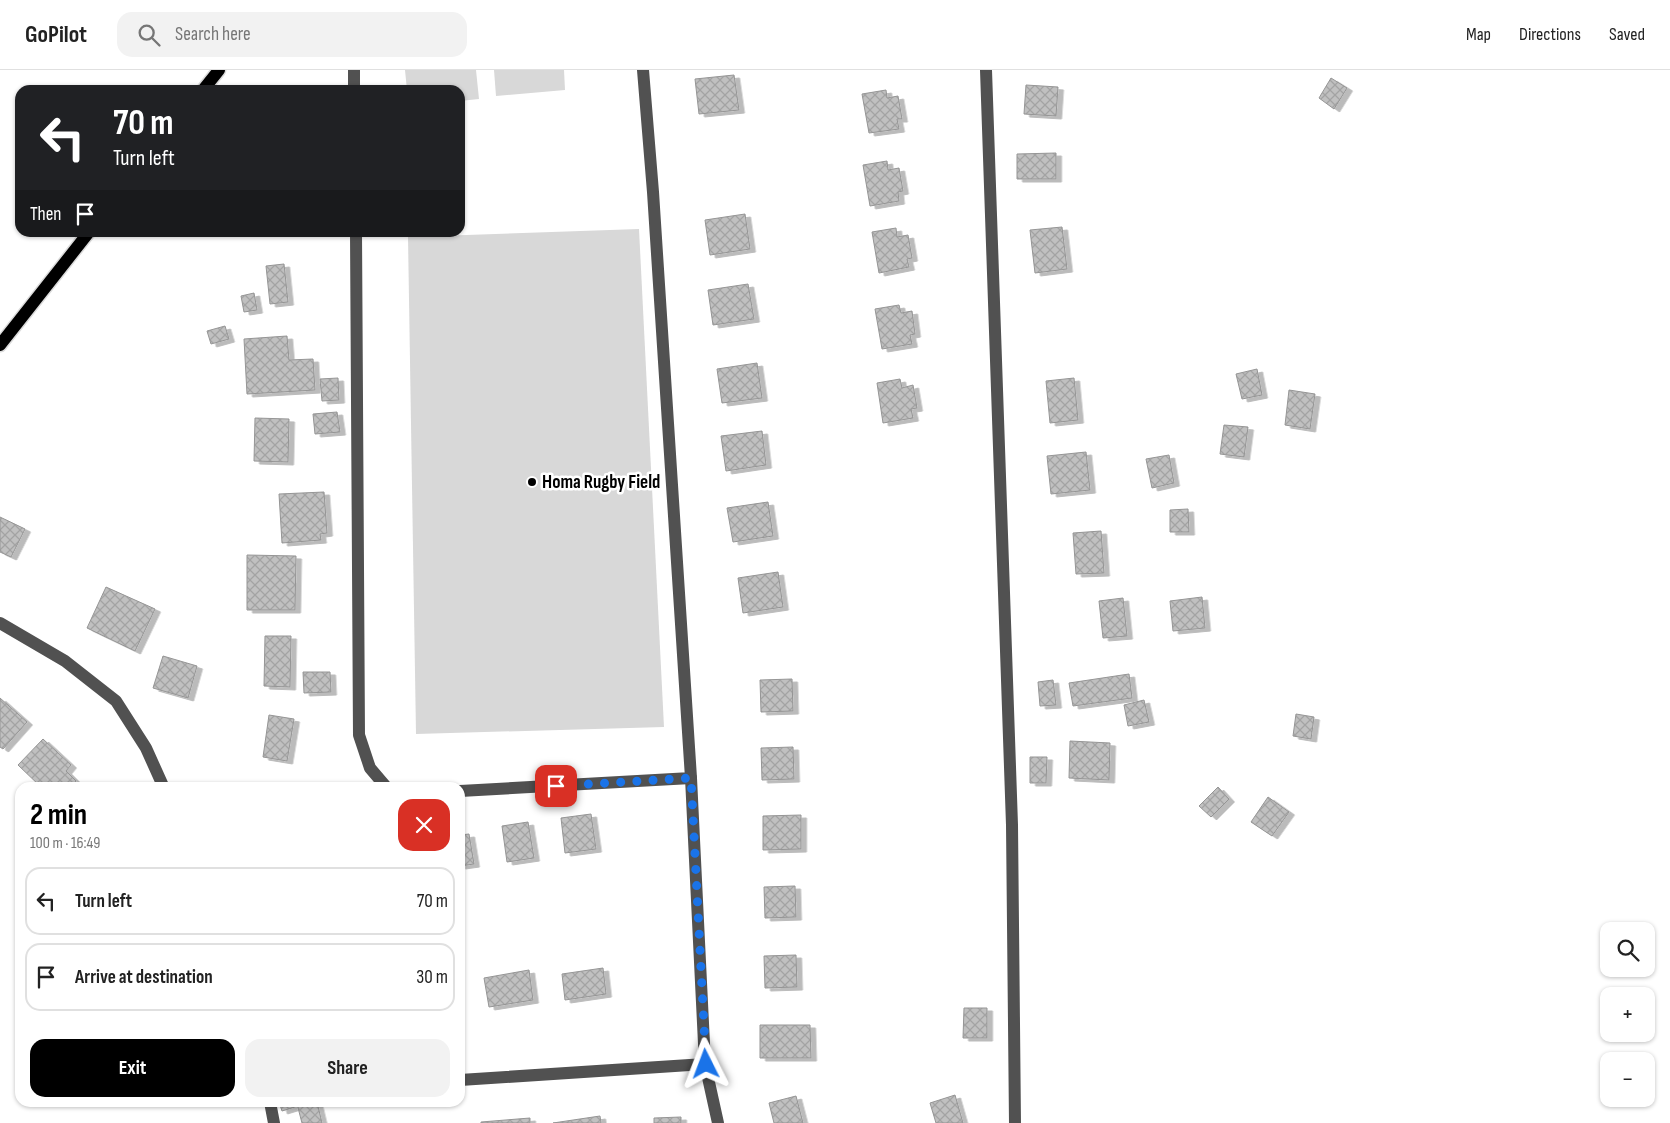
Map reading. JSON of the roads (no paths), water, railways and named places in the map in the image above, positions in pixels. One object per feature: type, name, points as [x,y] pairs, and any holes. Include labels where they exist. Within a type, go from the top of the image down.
[{"type":"main road","points":[[207,85],[219,70]]},
{"type":"main road","points":[[0,345],[85,237]]},
{"type":"street","points":[[354,70],[354,85]]},
{"type":"street","points":[[643,70],[653,192],[691,778],[706,1064],[718,1123]]},
{"type":"street","points":[[986,70],[1012,825],[1015,1123]]},
{"type":"street","points":[[356,237],[359,735],[370,768],[382,782]]},
{"type":"street","points":[[0,624],[65,661],[116,701],[146,748],[161,782]]},
{"type":"street","points":[[465,791],[691,778]]},
{"type":"street","points":[[465,1080],[706,1064]]},
{"type":"street","points":[[271,1107],[274,1123]]},
{"type":"place","name":"Homa Rugby Field","points":[[532,482]]}]
